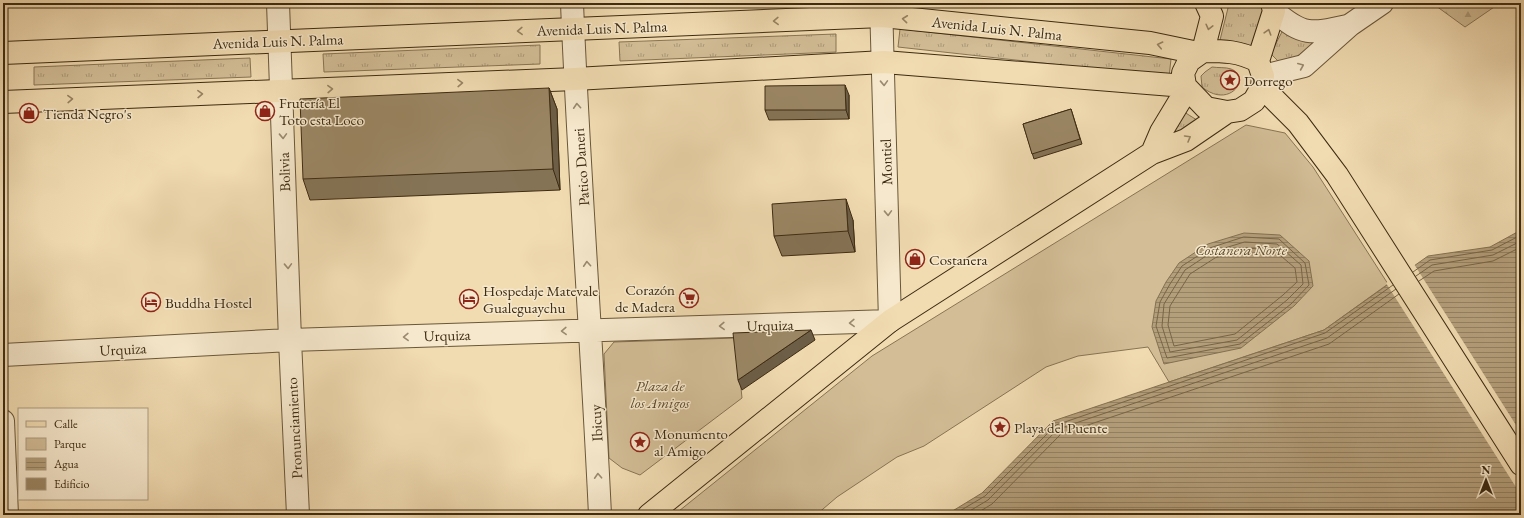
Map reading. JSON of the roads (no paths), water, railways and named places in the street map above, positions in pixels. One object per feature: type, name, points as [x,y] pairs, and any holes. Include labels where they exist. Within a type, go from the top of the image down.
[{"type":"main road","points":[[1201,52],[1212,16],[1206,3]]},
{"type":"main road","points":[[1273,7],[1261,75],[1254,101],[1240,110],[1227,112],[1206,108],[1186,88],[1183,73],[1189,61],[1201,52],[1232,51],[1250,57],[1261,75],[1337,175],[1521,464]]},
{"type":"main road","name":"Avenida Luis N. Palma","points":[[3,53],[573,29],[882,10],[1150,43],[1201,52]]},
{"type":"main road","points":[[3,102],[575,79],[884,62],[1186,88]]},
{"type":"main road","points":[[1152,153],[1161,132],[1186,88]]},
{"type":"main road","points":[[649,515],[890,321],[1152,153],[1186,140],[1227,112]]},
{"type":"street","name":"Bolivia","points":[[278,3],[290,340]]},
{"type":"street","name":"Patico Daneri","points":[[572,3],[575,79],[591,330]]},
{"type":"street","points":[[1261,75],[1304,66],[1350,25],[1382,3]]},
{"type":"street","points":[[1273,7],[1288,23],[1305,32],[1320,32],[1350,25]]},
{"type":"street","name":"Montiel","points":[[882,10],[890,321]]},
{"type":"street","name":"Urquiza","points":[[3,355],[290,340],[890,321]]},
{"type":"street","name":"Ibicuy","points":[[591,330],[600,515]]},
{"type":"street","name":"Pronunciamiento","points":[[290,340],[298,515]]},
{"type":"street","points":[[3,421],[7,515]]},
{"type":"water","points":[[1521,230],[1521,515],[946,515],[982,493],[1053,421],[1324,330],[1428,256],[1490,247]]},
{"type":"water","points":[[1244,233],[1280,235],[1309,261],[1313,286],[1294,306],[1241,348],[1164,364],[1152,327],[1156,301],[1166,282],[1179,263],[1208,244]]},
{"type":"place","name":"Dorrego","points":[[1230,80]]},
{"type":"place","name":"Frutería El Toto esta Loco","points":[[265,111]]},
{"type":"place","name":"Tienda Negro's","points":[[29,113]]},
{"type":"place","name":"Costanera","points":[[915,259]]},
{"type":"place","name":"Corazón de Madera","points":[[689,298]]},
{"type":"place","name":"Hospedaje Matevale Gualeguaychu","points":[[469,299]]},
{"type":"place","name":"Buddha Hostel","points":[[151,302]]},
{"type":"place","name":"Playa del Puente","points":[[1000,427]]},
{"type":"place","name":"Monumento al Amigo","points":[[640,442]]},
{"type":"park label","name":"Costanera Norte","points":[[1241,249]]},
{"type":"park label","name":"Plaza de los Amigos","points":[[660,394]]}]
